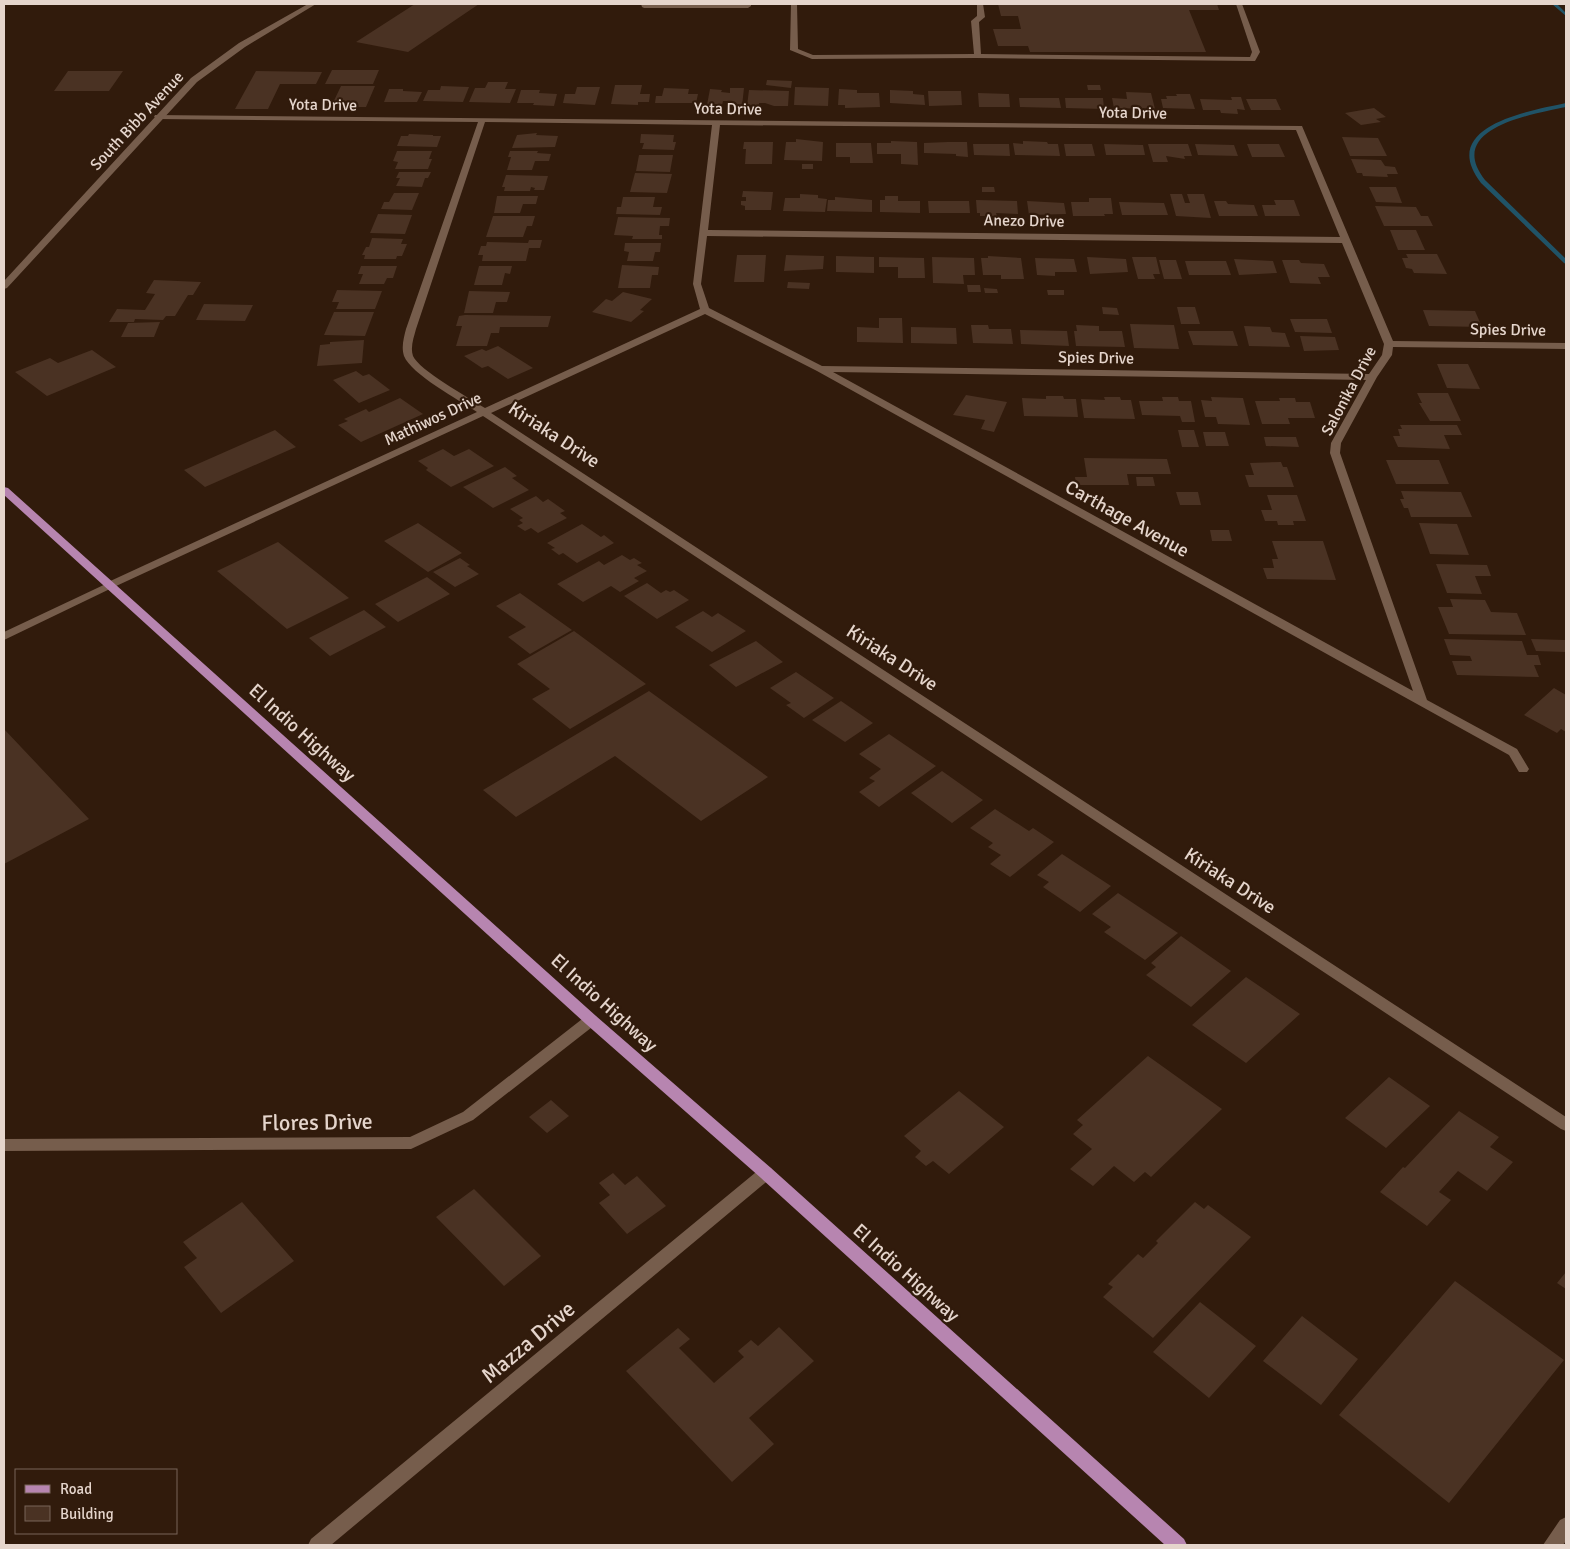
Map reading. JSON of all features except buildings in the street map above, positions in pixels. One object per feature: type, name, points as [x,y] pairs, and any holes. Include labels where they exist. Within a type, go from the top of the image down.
[{"type":"main road","name":"El Indio Highway","points":[[4,490],[591,1020],[766,1173],[1178,1545]]},
{"type":"street","name":"South Bibb Avenue","points":[[4,286],[194,80],[242,45],[313,4]]},
{"type":"street","points":[[644,4],[644,6],[748,6],[748,4]]},
{"type":"street","points":[[794,4],[794,50],[812,57],[975,56],[1252,59],[1256,52],[1239,4]]},
{"type":"street","points":[[975,56],[978,56],[975,22],[981,17],[980,4]]},
{"type":"street","name":"Yota Drive","points":[[158,117],[1299,128]]},
{"type":"street","name":"Kiriaka Drive","points":[[482,121],[406,349],[409,360],[423,372],[1566,1125]]},
{"type":"street","points":[[705,310],[700,299],[697,284],[716,123]]},
{"type":"street","name":"Salonika Drive","points":[[1299,128],[1344,240],[1389,344],[1387,355],[1372,376],[1336,443],[1335,453],[1422,701]]},
{"type":"street","name":"Anezo Drive","points":[[704,233],[1344,240]]},
{"type":"street","name":"Mathiwos Drive","points":[[4,636],[705,310]]},
{"type":"street","name":"Carthage Avenue","points":[[705,310],[820,369],[1513,752],[1523,769]]},
{"type":"street","name":"Spies Drive","points":[[1389,344],[1566,346]]},
{"type":"street","name":"Spies Drive","points":[[820,369],[1372,376]]},
{"type":"street","name":"Flores Drive","points":[[4,1145],[411,1142],[468,1116],[591,1020]]},
{"type":"street","name":"Mazza Drive","points":[[317,1545],[766,1173]]},
{"type":"street","points":[[1552,1545],[1566,1526]]},
{"type":"waterway","points":[[1554,4],[1566,15]]},
{"type":"waterway","points":[[1566,105],[1521,116],[1488,129],[1474,143],[1472,153],[1474,168],[1483,182],[1566,262]]}]
